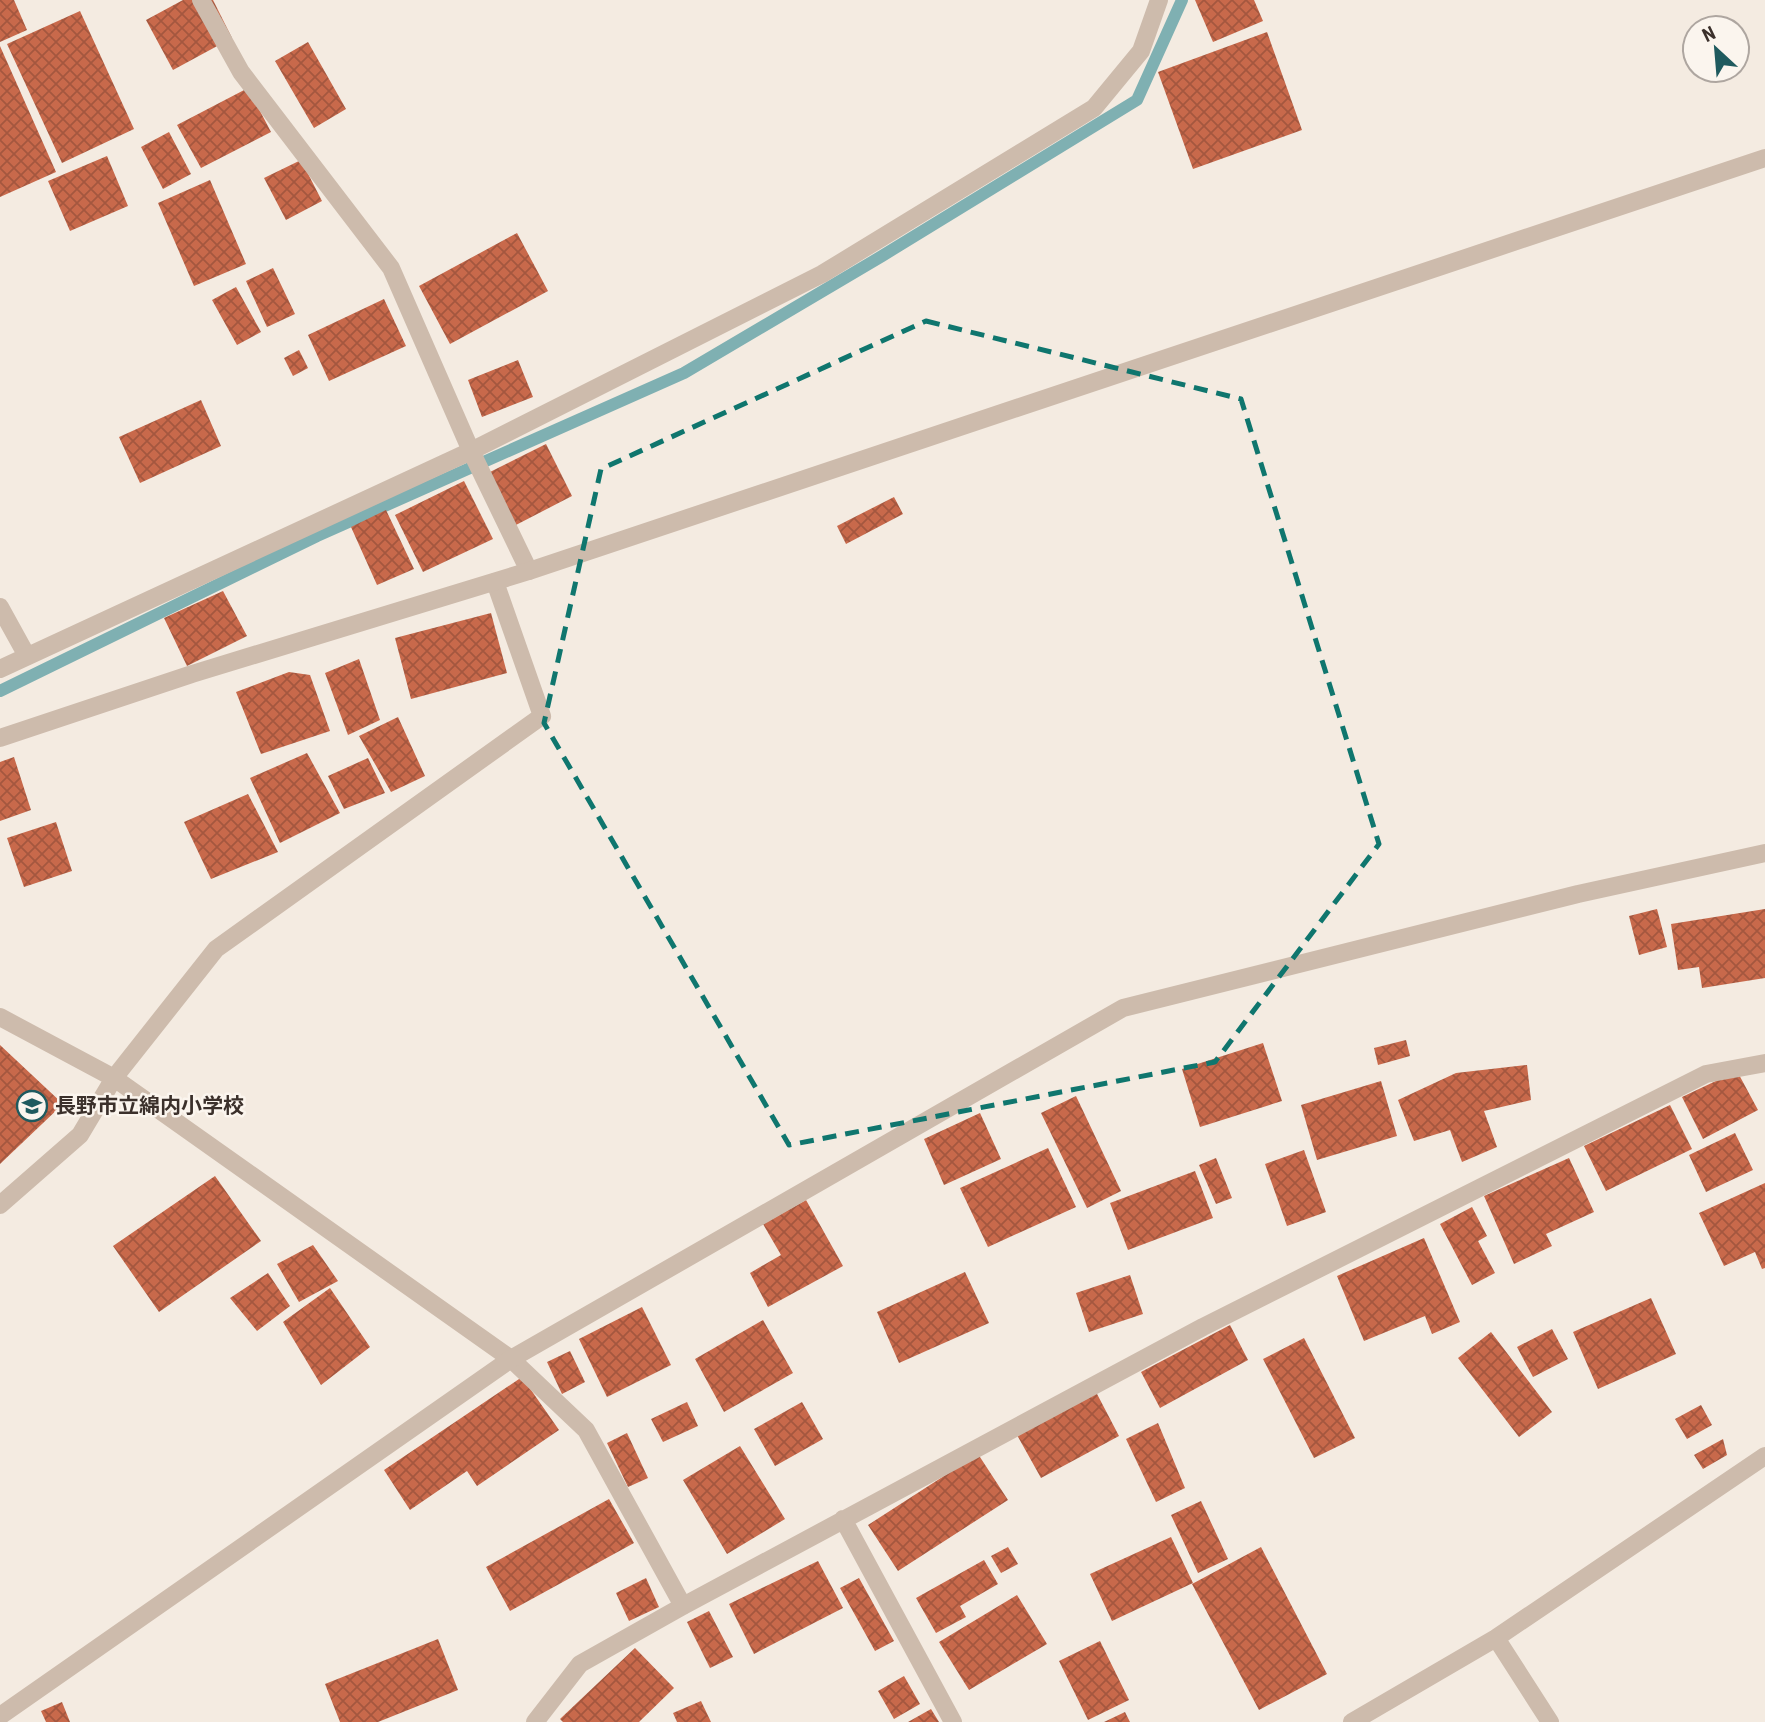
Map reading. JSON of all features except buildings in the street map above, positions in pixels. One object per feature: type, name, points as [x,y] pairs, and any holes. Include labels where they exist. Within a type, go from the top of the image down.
[{"type":"street","points":[[201,0],[241,72],[391,268],[471,451],[529,571]]},
{"type":"street","points":[[0,669],[471,451],[822,274],[1094,108],[1140,51],[1159,0]]},
{"type":"street","points":[[0,737],[192,674],[529,571],[1765,158]]},
{"type":"street","points":[[0,1205],[80,1135],[114,1079],[216,949],[542,716],[495,582]]},
{"type":"street","points":[[0,607],[27,656]]},
{"type":"street","points":[[0,1716],[511,1359],[1123,1008],[1578,894],[1765,853]]},
{"type":"street","points":[[0,1017],[114,1079],[511,1359],[586,1430],[683,1606]]},
{"type":"street","points":[[535,1722],[580,1664],[843,1519],[1203,1327],[1706,1074],[1765,1063]]},
{"type":"street","points":[[1352,1722],[1496,1638],[1765,1456]]},
{"type":"street","points":[[843,1519],[953,1722]]},
{"type":"street","points":[[1496,1638],[1550,1722]]},
{"type":"highlighted area","points":[[926,321],[1241,399],[1379,844],[1215,1062],[789,1145],[544,723],[601,469]]},
{"type":"waterway","points":[[0,691],[317,536],[684,373],[1137,100],[1182,0]]},
{"type":"place","name":"長野市立綿内小学校","points":[[32,1106]]}]
